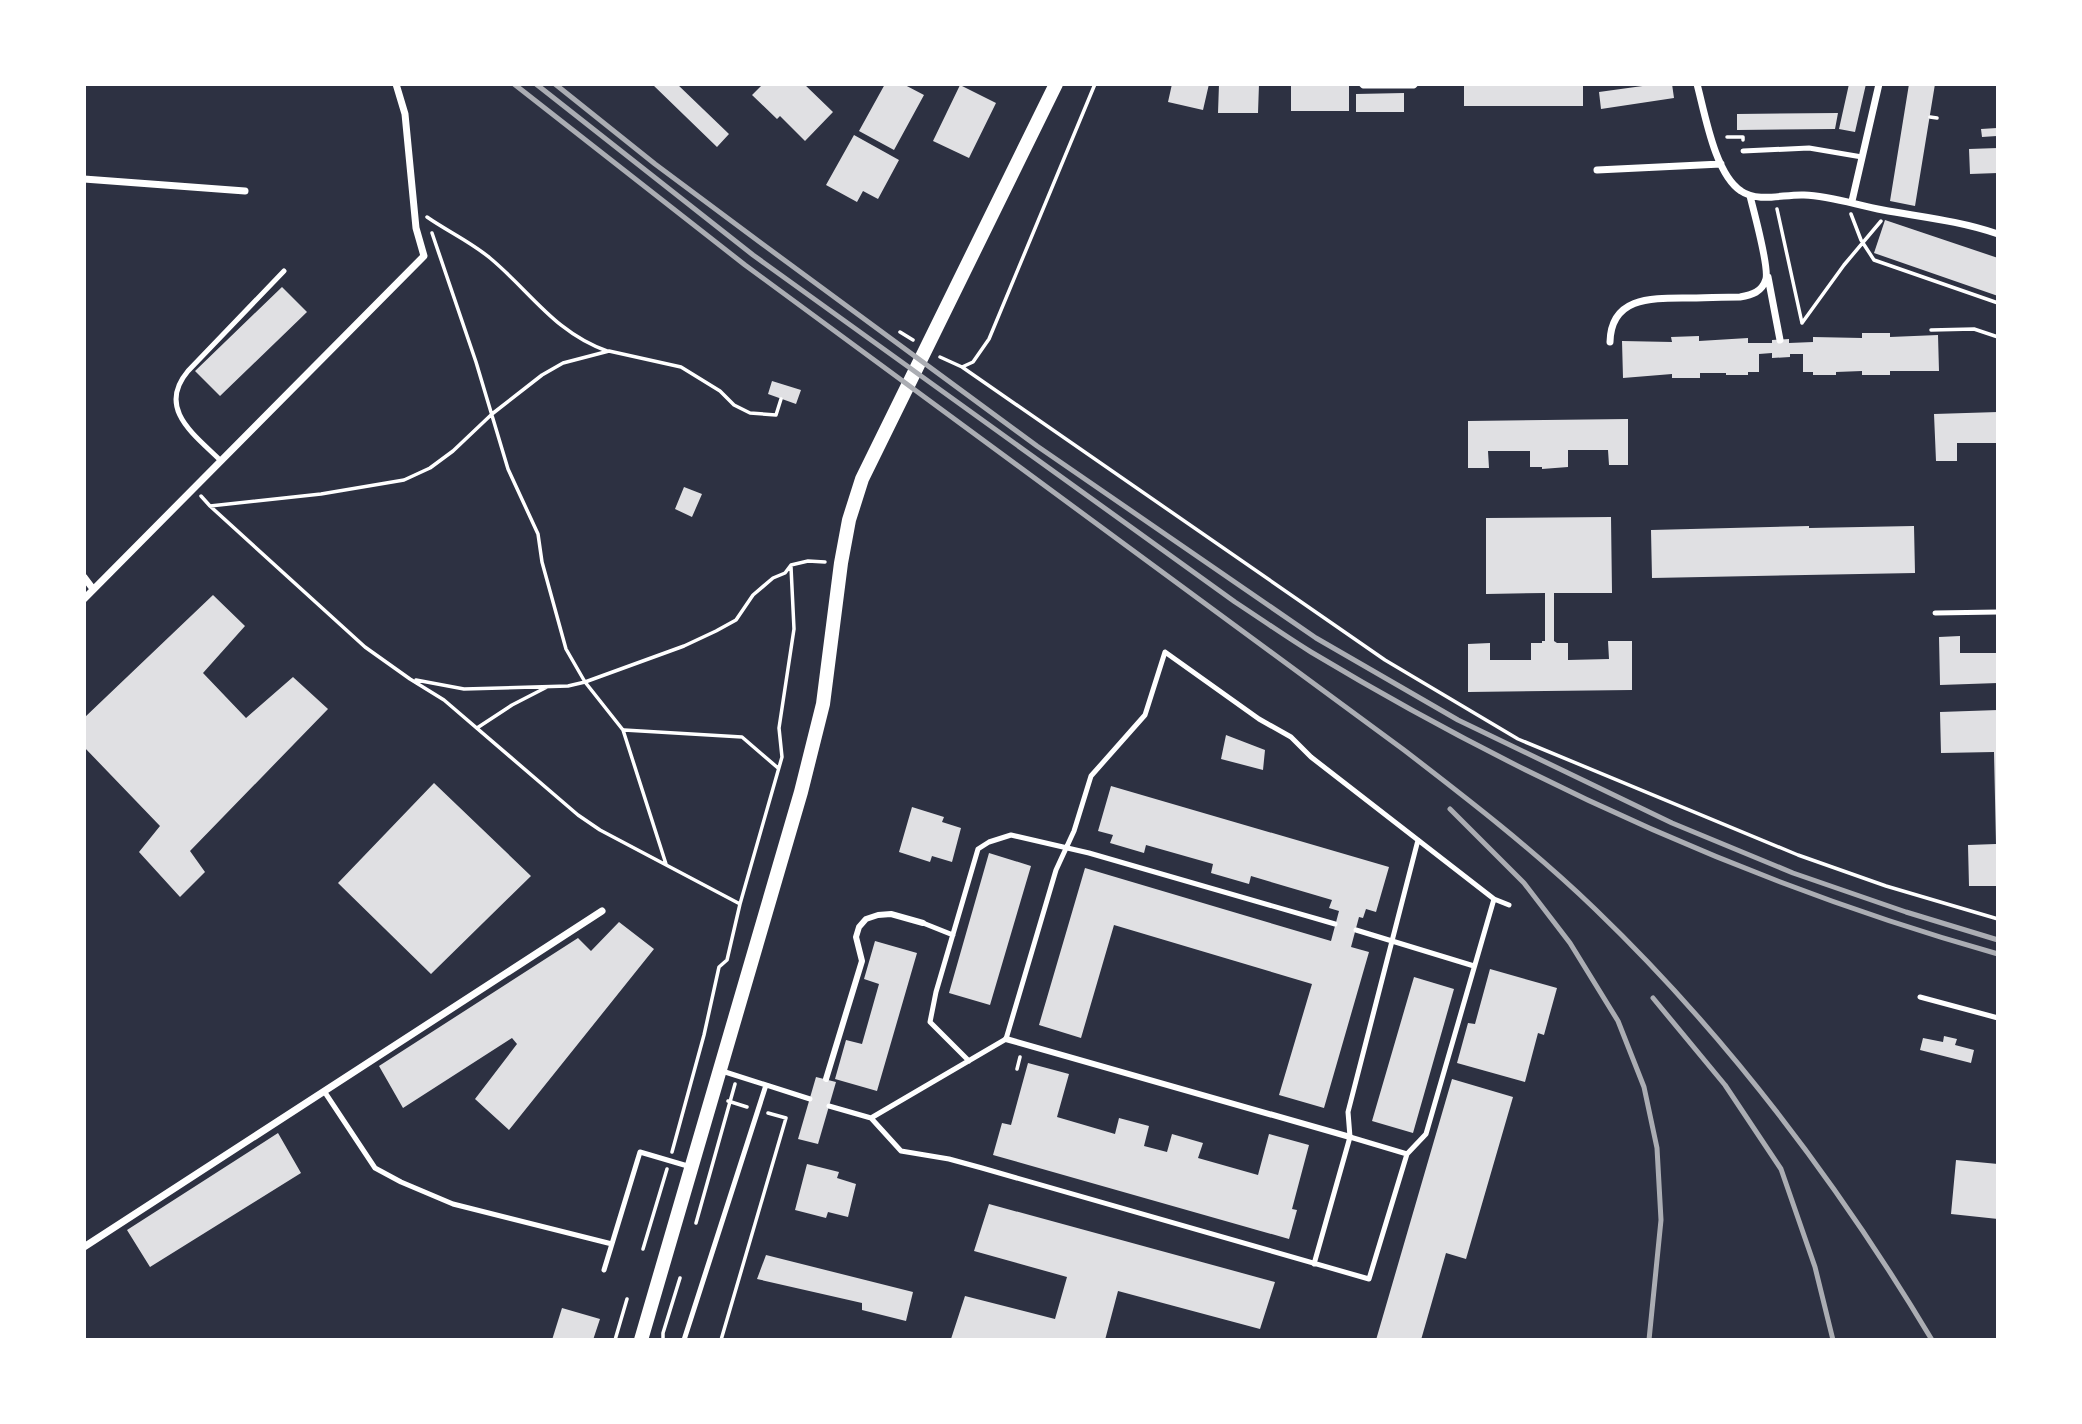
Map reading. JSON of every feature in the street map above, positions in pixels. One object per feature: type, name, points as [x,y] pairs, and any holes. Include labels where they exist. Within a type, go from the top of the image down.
[{"type":"main road","points":[[641,1340],[801,792],[822,704],[849,520],[862,479],[1056,84]]},
{"type":"street","points":[[84,599],[424,256],[416,228],[405,114],[396,84]]},
{"type":"street","points":[[1697,84],[1721,164],[1733,184],[1750,196],[1803,195],[1852,201],[1886,210],[1964,223],[1998,234]]},
{"type":"street","points":[[1852,201],[1879,84]]},
{"type":"street","points":[[1597,170],[1721,164]]},
{"type":"street","points":[[84,179],[245,191]]},
{"type":"street","points":[[1750,196],[1780,340]]},
{"type":"street","points":[[1610,342],[1612,324],[1622,310],[1629,306],[1654,298],[1748,296],[1759,290],[1767,272]]},
{"type":"street","points":[[84,578],[93,589]]},
{"type":"street","points":[[84,1247],[602,911]]},
{"type":"street","points":[[826,1079],[862,961],[856,937],[859,927],[866,919],[891,914],[923,923]]},
{"type":"street","points":[[1006,1040],[1350,1137]]},
{"type":"lane","points":[[1362,84],[1416,84]]},
{"type":"lane","points":[[1743,150],[1809,148],[1862,157]]},
{"type":"lane","points":[[221,461],[180,419],[176,400],[177,388],[188,371],[284,271]]},
{"type":"lane","points":[[1934,613],[1998,612]]},
{"type":"lane","points":[[871,1118],[1006,1040],[1056,870],[1074,831],[1091,776],[1145,715],[1165,652],[1259,719],[1291,737],[1311,757],[1494,899],[1509,905]]},
{"type":"lane","points":[[969,1061],[930,1022],[936,992],[978,849],[989,842],[1011,835],[1066,848],[1335,924]]},
{"type":"lane","points":[[1314,1264],[1350,1137],[1348,1112],[1418,840]]},
{"type":"lane","points":[[829,1106],[871,1118],[901,1152],[949,1159],[1369,1279],[1407,1154],[1426,1134],[1494,899]]},
{"type":"lane","points":[[923,923],[953,935]]},
{"type":"lane","points":[[1356,930],[1474,966]]},
{"type":"lane","points":[[1920,998],[1998,1018]]},
{"type":"lane","points":[[719,1070],[810,1099]]},
{"type":"lane","points":[[684,1340],[766,1085]]},
{"type":"lane","points":[[324,1091],[375,1168],[401,1182],[453,1204],[612,1244]]},
{"type":"lane","points":[[1350,1137],[1407,1154]]},
{"type":"lane","points":[[604,1270],[640,1152],[691,1167]]},
{"type":"path","points":[[962,367],[973,362],[997,323],[1096,84]]},
{"type":"path","points":[[1930,117],[1937,118]]},
{"type":"path","points":[[1852,201],[1854,225],[1870,256],[1879,262],[1998,303]]},
{"type":"path","points":[[1776,206],[1802,323],[1844,265],[1884,218],[1886,210]]},
{"type":"path","points":[[666,865],[623,730],[585,682],[566,649],[552,603],[538,534],[508,469],[427,218],[489,257],[548,316],[571,334],[609,351],[681,367],[720,391],[734,405],[750,413],[776,415],[781,399]]},
{"type":"path","points":[[1931,330],[1974,329],[1998,337]]},
{"type":"path","points":[[900,332],[920,345]]},
{"type":"path","points":[[210,506],[321,494],[404,480],[430,468],[453,451],[492,414],[542,375],[563,363],[609,351]]},
{"type":"path","points":[[931,351],[951,364],[962,367],[1385,660],[1518,739],[1798,855],[1886,886],[1998,919]]},
{"type":"path","points":[[194,487],[210,506],[365,647],[444,700],[578,815],[600,830],[740,904]]},
{"type":"path","points":[[410,679],[464,689],[568,686],[585,682],[684,646],[726,626],[736,620],[753,596],[773,578],[785,573],[791,565],[808,561]]},
{"type":"path","points":[[643,1249],[704,1035],[719,967],[727,960],[782,757],[779,728],[794,629],[791,565]]},
{"type":"path","points":[[477,728],[512,705],[549,687]]},
{"type":"path","points":[[623,730],[742,737],[778,768]]},
{"type":"path","points":[[1017,1069],[1020,1057]]},
{"type":"path","points":[[696,1223],[730,1102]]},
{"type":"path","points":[[721,1340],[786,1118]]},
{"type":"path","points":[[663,1340],[680,1278]]},
{"type":"path","points":[[615,1340],[627,1299]]},
{"type":"building","points":[[652,84],[677,84],[729,134],[717,147]]},
{"type":"building","points":[[763,84],[804,84],[833,112],[805,141],[780,116],[777,119],[752,95]]},
{"type":"building","points":[[885,84],[903,84],[924,95],[894,150],[859,131]]},
{"type":"building","points":[[1172,84],[1209,84],[1203,110],[1168,102]]},
{"type":"building","points":[[1219,84],[1259,84],[1258,113],[1218,113]]},
{"type":"building","points":[[1291,84],[1349,84],[1349,111],[1291,111]]},
{"type":"building","points":[[1464,84],[1583,84],[1583,106],[1464,106]]},
{"type":"building","points":[[1672,84],[1674,98],[1601,109],[1599,92]]},
{"type":"building","points":[[1849,84],[1866,84],[1855,132],[1839,129]]},
{"type":"building","points":[[1909,84],[1935,84],[1915,206],[1890,201]]},
{"type":"building","points":[[960,85],[996,103],[969,158],[933,141]]},
{"type":"building","points":[[1404,93],[1404,112],[1356,112],[1356,94]]},
{"type":"building","points":[[1838,113],[1835,129],[1737,130],[1737,114]]},
{"type":"building","points":[[1997,128],[1997,136],[1982,137],[1981,129]]},
{"type":"building","points":[[854,135],[899,160],[878,199],[863,191],[857,202],[826,185]]},
{"type":"building","points":[[1998,148],[1998,173],[1970,174],[1969,149]]},
{"type":"building","points":[[1885,220],[1998,258],[1998,296],[1874,253]]},
{"type":"building","points":[[282,287],[307,312],[220,396],[195,371]]},
{"type":"building","points":[[1862,333],[1890,333],[1890,337],[1938,335],[1939,371],[1890,371],[1890,375],[1862,375],[1862,371],[1813,375],[1813,372],[1803,372],[1803,354],[1772,358],[1772,353],[1759,354],[1759,372],[1748,372],[1748,375],[1700,373],[1700,378],[1672,378],[1672,374],[1623,378],[1622,341],[1672,342],[1671,337],[1699,336],[1699,341],[1748,338],[1748,343],[1772,343],[1772,340],[1789,339],[1789,343],[1813,342],[1813,337],[1862,338]]},
{"type":"building","points":[[772,381],[801,390],[796,404],[768,394]]},
{"type":"building","points":[[1998,412],[1998,443],[1957,443],[1957,461],[1936,461],[1934,414]]},
{"type":"building","points":[[1628,419],[1628,465],[1609,465],[1608,450],[1568,450],[1568,467],[1542,469],[1530,467],[1530,451],[1488,451],[1489,468],[1468,468],[1468,421]]},
{"type":"building","points":[[684,487],[702,494],[692,517],[675,509]]},
{"type":"building","points":[[1611,517],[1612,593],[1554,593],[1554,641],[1568,643],[1568,660],[1609,659],[1608,641],[1632,641],[1632,690],[1468,692],[1468,644],[1490,643],[1490,660],[1531,660],[1531,643],[1545,641],[1545,593],[1486,594],[1486,518]]},
{"type":"building","points":[[1914,526],[1915,573],[1652,578],[1651,530]]},
{"type":"building","points":[[213,595],[245,626],[203,673],[246,718],[293,677],[328,709],[190,851],[205,872],[180,897],[139,852],[160,826],[84,747],[84,718]]},
{"type":"building","points":[[1960,636],[1960,653],[1998,653],[1998,683],[1940,685],[1939,637]]},
{"type":"building","points":[[1998,710],[1998,886],[1969,886],[1968,845],[1996,844],[1994,752],[1941,753],[1940,712]]},
{"type":"building","points":[[1226,735],[1265,750],[1263,770],[1221,759]]},
{"type":"building","points":[[434,783],[531,876],[431,974],[338,883]]},
{"type":"building","points":[[1111,786],[1389,867],[1376,912],[1366,909],[1363,918],[1359,917],[1351,947],[1369,952],[1324,1108],[1279,1095],[1312,984],[1114,925],[1081,1038],[1039,1025],[1085,868],[1331,941],[1339,911],[1329,908],[1332,900],[1251,876],[1249,884],[1211,873],[1213,864],[1146,845],[1144,853],[1110,843],[1113,835],[1098,831]]},
{"type":"building","points":[[912,807],[944,817],[942,822],[961,828],[952,862],[932,856],[930,862],[899,852]]},
{"type":"building","points":[[989,853],[1031,866],[990,1005],[949,993]]},
{"type":"building","points":[[619,922],[654,949],[509,1130],[475,1099],[517,1044],[512,1038],[403,1108],[379,1066],[578,938],[591,951]]},
{"type":"building","points":[[875,941],[917,953],[877,1091],[835,1079],[846,1040],[862,1044],[879,984],[864,979]]},
{"type":"building","points":[[1490,969],[1557,988],[1544,1035],[1538,1033],[1525,1082],[1457,1063],[1468,1023],[1475,1024]]},
{"type":"building","points":[[1414,977],[1454,989],[1413,1133],[1372,1121]]},
{"type":"building","points":[[1944,1036],[1957,1039],[1955,1045],[1974,1050],[1971,1063],[1920,1050],[1923,1038],[1943,1042]]},
{"type":"building","points":[[1028,1063],[1069,1074],[1057,1117],[1115,1134],[1119,1118],[1149,1126],[1144,1146],[1167,1152],[1172,1134],[1203,1143],[1198,1158],[1258,1175],[1269,1134],[1309,1145],[1292,1209],[1297,1210],[1289,1239],[993,1155],[1002,1123],[1011,1125]]},
{"type":"building","points":[[816,1077],[836,1082],[818,1144],[798,1139]]},
{"type":"building","points":[[1452,1079],[1513,1097],[1466,1259],[1446,1253],[1421,1340],[1376,1340]]},
{"type":"building","points":[[278,1133],[301,1173],[150,1267],[127,1230]]},
{"type":"building","points":[[1956,1160],[1998,1164],[1998,1219],[1951,1214]]},
{"type":"building","points":[[807,1164],[839,1172],[837,1178],[856,1184],[848,1217],[828,1212],[826,1218],[795,1210]]},
{"type":"building","points":[[989,1204],[1275,1282],[1260,1329],[1118,1291],[1105,1340],[951,1339],[965,1296],[1055,1319],[1067,1277],[974,1251]]},
{"type":"building","points":[[766,1255],[913,1292],[906,1321],[862,1310],[862,1303],[757,1279]]},
{"type":"building","points":[[562,1308],[600,1319],[593,1340],[552,1340]]},
{"type":"railway","points":[[514,84],[745,265],[1404,750],[1549,867],[1644,958],[1735,1060],[1778,1113],[1858,1224],[1932,1340]]},
{"type":"railway","points":[[536,84],[753,255],[1235,602],[1311,652],[1475,744],[1644,826],[1819,896],[1998,954]]},
{"type":"railway","points":[[555,84],[655,164],[1037,446],[1316,638],[1458,720],[1672,823],[1793,873],[1998,940]]},
{"type":"railway","points":[[1450,809],[1524,883],[1570,943],[1618,1021],[1644,1087],[1657,1148],[1661,1220],[1649,1340]]},
{"type":"railway","points":[[1653,998],[1725,1085],[1781,1169],[1815,1267],[1833,1340]]}]
